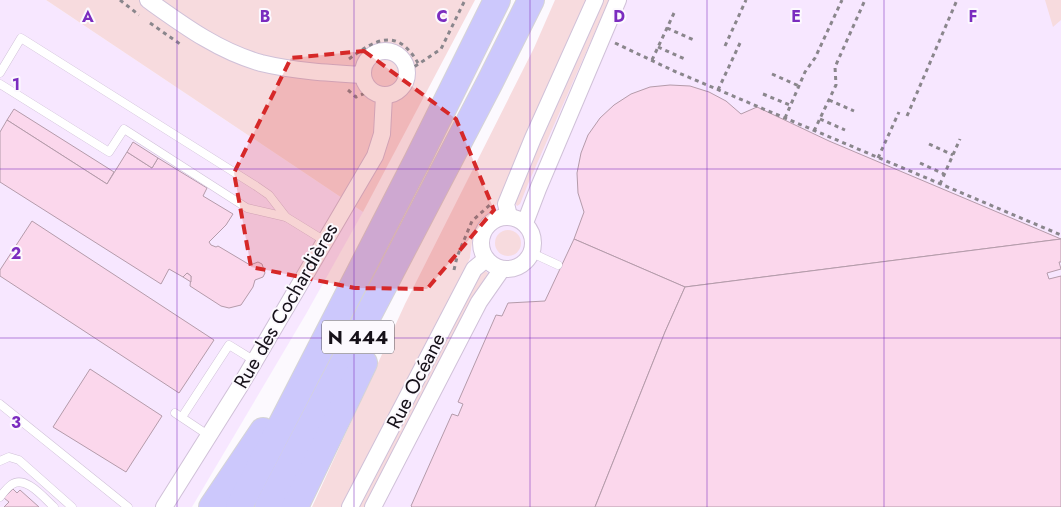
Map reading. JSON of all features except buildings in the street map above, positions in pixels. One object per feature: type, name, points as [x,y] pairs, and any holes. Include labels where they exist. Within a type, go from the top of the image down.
[{"type":"highway","name":"N 444","points":[[239,507],[314,364],[498,0]]},
{"type":"highway","name":"N 444","points":[[268,507],[531,0]]},
{"type":"highway","points":[[295,507],[396,296],[450,189],[446,166]]},
{"type":"highway","points":[[212,507],[265,428],[299,365],[314,364]]},
{"type":"street","points":[[148,0],[185,27],[219,47],[260,62],[302,71],[363,75]]},
{"type":"street","points":[[509,216],[506,204],[533,138],[595,0]]},
{"type":"street","points":[[525,223],[618,0]]},
{"type":"street","points":[[387,51],[394,53],[413,67],[404,86],[392,95],[384,96],[371,90],[367,86],[363,75],[367,61],[372,55],[379,52],[387,51]]},
{"type":"street","name":"Rue des Cochardières","points":[[164,507],[255,361],[374,156],[382,134],[384,96]]},
{"type":"street","points":[[509,216],[518,218],[525,223],[533,235],[532,253],[523,264],[516,268],[502,269],[486,259],[482,250],[482,233],[486,226],[493,220],[509,216]]},
{"type":"street","name":"Rue Océane","points":[[350,507],[474,269],[486,259]]},
{"type":"street","name":"Rue Océane","points":[[373,507],[479,302],[502,269]]},
{"type":"lane","points":[[0,73],[21,38],[256,186],[269,195],[286,217]]},
{"type":"lane","points":[[0,84],[109,152],[124,129],[247,208],[286,217],[325,241]]},
{"type":"lane","points":[[532,253],[558,266]]},
{"type":"lane","points":[[208,435],[178,415],[229,345],[255,361]]},
{"type":"lane","points":[[0,404],[128,507]]},
{"type":"lane","points":[[0,461],[9,457],[18,460],[72,507]]},
{"type":"lane","points":[[0,497],[12,484],[21,482],[27,484],[54,507]]},
{"type":"path","points":[[346,74],[346,61],[366,46],[378,41],[397,42],[406,46],[413,67],[441,49],[465,0]]},
{"type":"path","points":[[726,46],[746,0]]},
{"type":"path","points":[[785,118],[805,72],[815,58],[842,0]]},
{"type":"path","points":[[814,131],[836,85],[835,67],[865,0]]},
{"type":"path","points":[[907,116],[957,0]]},
{"type":"path","points":[[652,60],[674,14]]},
{"type":"path","points":[[667,28],[696,41]]},
{"type":"path","points":[[610,40],[800,126],[1061,235]]},
{"type":"path","points":[[718,90],[740,43]]},
{"type":"path","points":[[658,47],[687,60]]},
{"type":"path","points":[[772,74],[799,86]]},
{"type":"path","points":[[763,94],[790,105]]},
{"type":"path","points":[[829,100],[854,111]]},
{"type":"path","points":[[878,158],[898,112]]},
{"type":"path","points":[[820,120],[845,130]]},
{"type":"path","points":[[940,184],[960,139]]},
{"type":"path","points":[[929,144],[953,154]]},
{"type":"path","points":[[920,163],[944,174]]},
{"type":"path","points":[[454,272],[457,257],[472,221],[496,200]]},
{"type":"highlighted area","points":[[364,51],[456,119],[494,210],[427,289],[355,288],[251,267],[234,173],[291,58]]},
{"type":"shaded area","points":[[0,0],[46,0],[363,212],[306,314],[192,507],[0,507]]},
{"type":"shaded area","points":[[46,0],[475,0],[363,212]]},
{"type":"shaded area","points":[[555,0],[588,0],[529,129],[498,203],[477,226],[470,258],[460,280],[341,507],[312,507],[405,304],[534,48]]},
{"type":"shaded area","points":[[588,0],[1061,0],[1061,507],[341,507],[460,280],[470,259],[472,242],[477,226],[486,215]]},
{"type":"shaded area","points":[[603,0],[609,0],[520,204],[517,206],[515,203],[520,186]]},
{"type":"shaded area","points":[[1045,0],[1061,0],[1061,20],[1053,27]]},
{"type":"shaded area","points":[[508,230],[517,234],[521,243],[517,252],[508,256],[499,252],[495,243],[499,234]]},
{"type":"shaded area","points":[[482,272],[488,273],[487,276],[475,294],[364,507],[357,507]]}]
